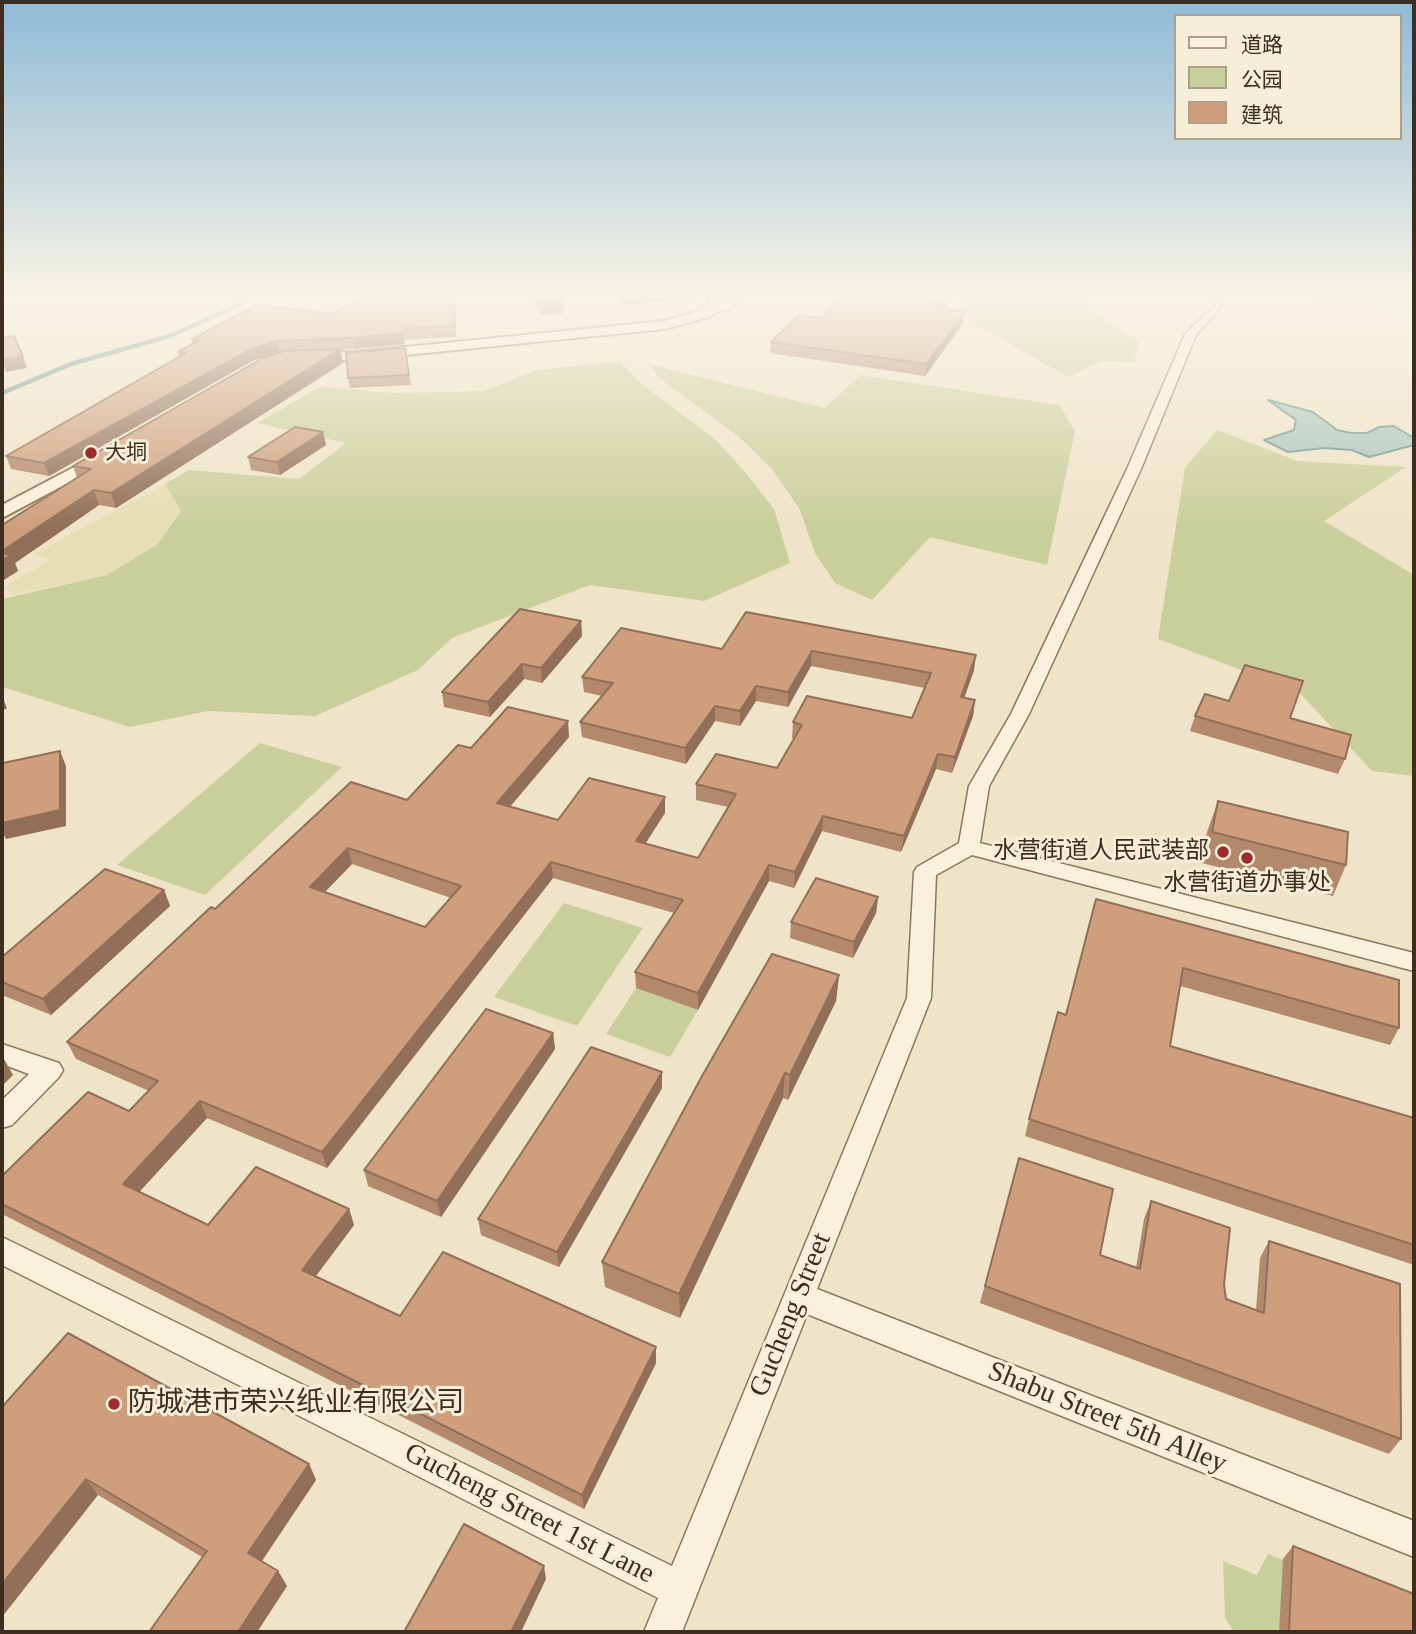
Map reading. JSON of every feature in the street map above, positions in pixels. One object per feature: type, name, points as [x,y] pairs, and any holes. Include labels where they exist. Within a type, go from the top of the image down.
[{"type":"street","points":[[1174,373],[1134,469],[1020,714],[979,786],[969,847],[1414,962]]},
{"type":"street","points":[[2,512],[120,448]]},
{"type":"street","name":"Gucheng Street","points":[[663,1632],[919,999],[925,872],[969,847]]},
{"type":"street","points":[[2,1054],[50,1070],[2,1117]]},
{"type":"street","name":"Gucheng Street 1st Lane","points":[[2,1250],[681,1590]]},
{"type":"street","name":"Shabu Street 5th Alley","points":[[799,1296],[1414,1539]]},
{"type":"shaded area","points":[[165,484],[181,511],[158,544],[107,575],[15,594],[3,587],[51,560],[34,554]]},
{"type":"green space","points":[[529,373],[631,373],[715,439],[746,473],[774,509],[790,563],[704,601],[590,585],[452,638],[418,670],[315,716],[208,711],[130,727],[2,687],[2,599],[107,575],[158,544],[181,511],[165,484],[189,470],[299,479],[346,443],[257,423],[320,387],[395,393],[484,391]]},
{"type":"green space","points":[[655,373],[685,373],[825,408],[860,375],[1059,405],[1075,431],[1047,565],[930,537],[872,600],[835,583],[815,553],[799,508],[771,468],[738,436]]},
{"type":"green space","points":[[1217,430],[1298,461],[1406,467],[1324,521],[1414,575],[1414,776],[1372,771],[1298,691],[1158,639],[1185,468]]},
{"type":"green space","points":[[260,743],[342,767],[205,895],[117,865]]},
{"type":"green space","points":[[564,903],[643,928],[577,1026],[494,997]]},
{"type":"green space","points":[[636,988],[698,1010],[670,1057],[606,1034]]},
{"type":"green space","points":[[1268,1554],[1414,1612],[1414,1632],[1234,1632],[1225,1618],[1223,1561],[1257,1575]]},
{"type":"water","points":[[1268,400],[1313,412],[1337,430],[1351,433],[1367,433],[1379,427],[1394,426],[1414,438],[1414,445],[1369,457],[1352,450],[1324,448],[1288,452],[1264,440],[1294,430],[1296,420]]},
{"type":"building","points":[[151,373],[208,373],[44,463],[6,456]]},
{"type":"building","points":[[236,373],[301,373],[111,493],[94,490],[2,551],[2,525],[91,469],[73,466]]},
{"type":"building","points":[[348,373],[409,375],[348,378]]},
{"type":"building","points":[[295,427],[323,432],[277,462],[248,457]]},
{"type":"building","points":[[2,553],[12,555],[2,560]]},
{"type":"building","points":[[520,609],[581,621],[541,668],[522,664],[488,702],[442,692]]},
{"type":"building","points":[[746,612],[976,655],[961,697],[975,700],[955,757],[938,754],[904,836],[823,816],[795,872],[769,865],[698,993],[635,972],[683,900],[551,862],[322,1152],[200,1101],[123,1184],[208,1225],[256,1167],[349,1209],[302,1270],[400,1316],[443,1252],[656,1347],[582,1495],[2,1204],[2,1176],[88,1092],[129,1111],[158,1081],[67,1042],[211,907],[215,909],[351,782],[407,800],[458,745],[471,748],[508,707],[568,721],[497,803],[558,820],[589,778],[665,797],[636,841],[698,858],[736,794],[696,784],[716,754],[777,768],[802,725],[793,722],[807,696],[912,718],[931,673],[812,651],[788,692],[756,686],[740,711],[715,706],[685,748],[580,722],[613,683],[582,677],[621,628],[722,649]],"holes":[[[348,848],[461,886],[425,927],[310,887]]]},
{"type":"building","points":[[1245,665],[1303,681],[1290,718],[1351,735],[1345,759],[1195,716],[1205,694],[1229,701]]},
{"type":"building","points":[[60,751],[60,810],[2,823],[3,763]]},
{"type":"building","points":[[1218,801],[1348,832],[1346,865],[1212,832]]},
{"type":"building","points":[[105,869],[164,890],[43,999],[2,982],[2,957]]},
{"type":"building","points":[[816,878],[878,897],[854,942],[791,922]]},
{"type":"building","points":[[1096,899],[1399,980],[1399,1028],[1183,968],[1170,1046],[1414,1118],[1414,1245],[1029,1119],[1058,1012],[1066,1015]]},
{"type":"building","points":[[772,954],[839,975],[790,1075],[785,1073],[679,1294],[602,1262],[702,1076]]},
{"type":"building","points":[[486,1009],[553,1033],[437,1201],[364,1170]]},
{"type":"building","points":[[591,1047],[662,1072],[557,1252],[478,1219]]},
{"type":"building","points":[[1019,1158],[1113,1189],[1100,1255],[1140,1269],[1151,1201],[1230,1228],[1224,1285],[1226,1299],[1264,1313],[1269,1241],[1400,1284],[1401,1439],[985,1286]]},
{"type":"building","points":[[68,1333],[309,1464],[248,1553],[278,1571],[238,1632],[149,1632],[207,1551],[86,1479],[2,1584],[2,1407]]},
{"type":"building","points":[[464,1524],[544,1566],[511,1632],[404,1632]]},
{"type":"building","points":[[1293,1546],[1414,1594],[1414,1632],[1289,1631]]},
{"type":"waterway","points":[[2,393],[49,373]]},
{"type":"place","name":"大垌","points":[[91,453]]},
{"type":"place","name":"水营街道人民武装部","points":[[1223,852]]},
{"type":"place","name":"水营街道办事处","points":[[1247,858]]},
{"type":"place","name":"防城港市荣兴纸业有限公司","points":[[114,1404]]}]
